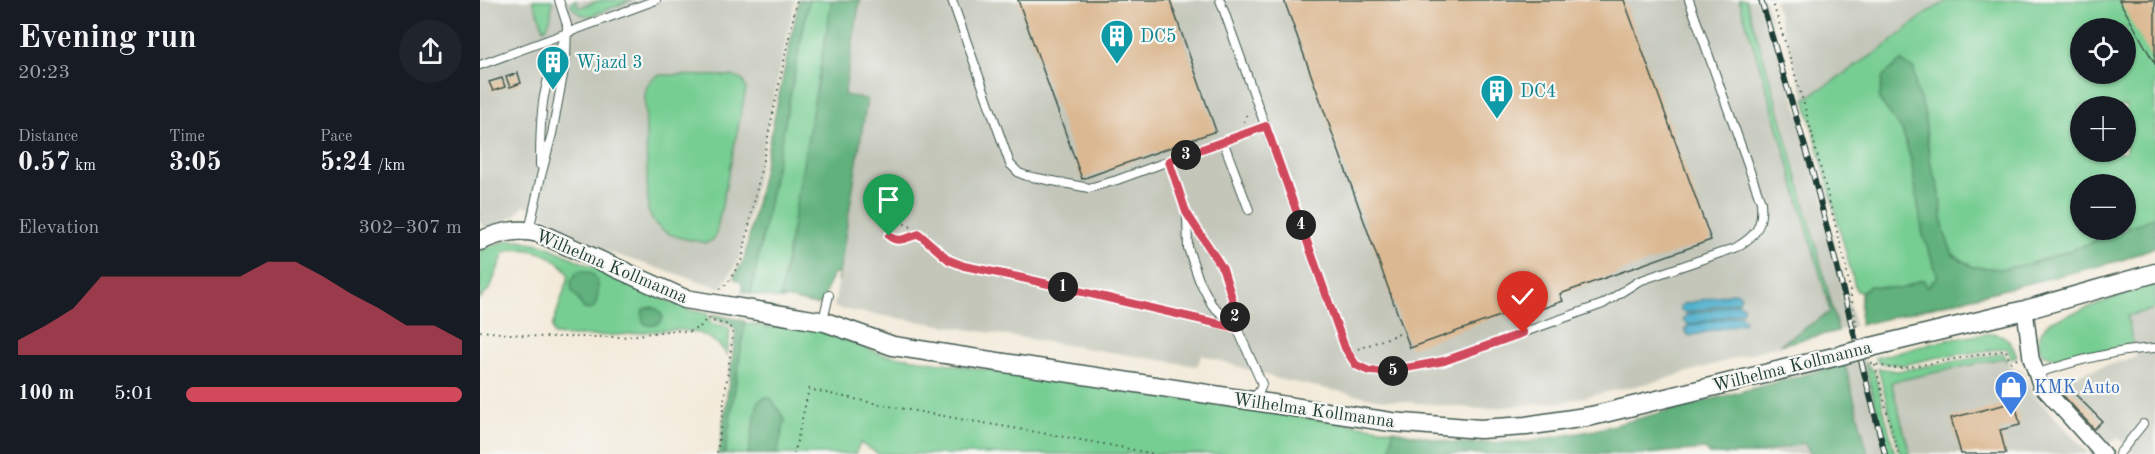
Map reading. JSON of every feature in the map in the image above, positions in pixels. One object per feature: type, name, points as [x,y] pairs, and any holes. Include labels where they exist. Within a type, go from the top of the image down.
[{"type":"street","name":"Wilhelma Kollmanna","points":[[480,241],[498,233],[529,231],[553,239],[681,298],[822,322],[898,347],[1251,401],[1458,429],[1492,429],[1593,416],[1838,356],[1869,354],[2155,273]]},
{"type":"street","points":[[2025,310],[2031,358],[2036,374],[2045,390],[2103,454]]},
{"type":"lane","points":[[529,231],[540,176],[552,134],[566,59],[568,32],[559,0]]},
{"type":"lane","points":[[480,65],[656,0]]},
{"type":"lane","points":[[951,0],[1010,164],[1015,170],[1027,176],[1089,188],[1118,180],[1266,126]]},
{"type":"lane","points":[[1220,0],[1345,348],[1356,365],[1369,371],[1384,372],[1444,361],[1603,304],[1639,281],[1749,241],[1757,231],[1762,216],[1761,202],[1689,0]]},
{"type":"lane","points":[[540,176],[543,97],[552,62],[568,32]]},
{"type":"lane","points":[[1223,141],[1249,210]]},
{"type":"lane","points":[[1169,161],[1186,212],[1189,230],[1188,248],[1199,280],[1212,305],[1237,328]]},
{"type":"lane","points":[[1186,212],[1223,269],[1232,298],[1237,328],[1262,384],[1251,401]]},
{"type":"lane","points":[[822,322],[829,295]]},
{"type":"lane","points":[[2036,374],[2072,362],[2131,349],[2155,348]]},
{"type":"lane","points":[[2119,454],[2143,424]]},
{"type":"path","points":[[715,290],[725,286],[742,259],[797,0]]},
{"type":"path","points":[[1772,0],[1804,104],[1836,228],[1857,329]]},
{"type":"path","points":[[919,234],[893,240],[887,231],[888,225],[892,222],[899,222],[913,228],[949,260],[964,266],[1237,328]]},
{"type":"path","points":[[480,331],[542,337],[622,337],[674,330],[688,332],[700,327],[709,314],[711,321],[729,325],[733,334],[717,454]]},
{"type":"path","points":[[1358,356],[1355,350],[1401,333]]},
{"type":"path","points":[[1875,365],[1904,368],[2006,350],[2010,362],[2018,359]]},
{"type":"path","points":[[1869,354],[1875,365],[1898,454]]},
{"type":"path","points":[[794,454],[809,389],[915,412],[1154,454]]},
{"type":"shaded area","points":[[480,0],[795,0],[740,258],[721,288],[604,251],[524,205],[516,215],[486,229],[480,222]]},
{"type":"shaded area","points":[[860,0],[1739,0],[1831,312],[1779,345],[1662,380],[1561,402],[1481,409],[1376,399],[1278,379],[1202,355],[1197,366],[834,308],[867,99],[844,95]]},
{"type":"shaded area","points":[[1746,0],[1765,0],[1817,173],[1855,326],[1838,331],[1797,169]]},
{"type":"shaded area","points":[[1774,0],[1949,0],[1926,13],[1885,47],[1805,99]]},
{"type":"shaded area","points":[[2155,309],[2155,454],[2134,454],[2119,438],[2110,443],[2098,438],[2056,392],[2067,380],[2087,371],[2136,357],[2127,316]]},
{"type":"shaded area","points":[[2003,358],[2015,370],[2021,369],[2033,393],[2089,454],[1910,454],[1891,382]]},
{"type":"shaded area","points":[[1864,359],[1888,454],[1868,454],[1845,364]]},
{"type":"shaded area","points":[[1804,443],[1811,454],[1757,454]]},
{"type":"green space","points":[[533,0],[552,0],[551,16],[544,29]]},
{"type":"green space","points":[[576,0],[578,8],[601,0],[632,0],[591,16],[582,15],[575,10],[571,5]]},
{"type":"green space","points":[[799,0],[809,0],[751,294],[743,292],[742,283],[734,278],[744,260]]},
{"type":"green space","points":[[809,0],[832,0],[780,297],[785,300],[751,294]]},
{"type":"green space","points":[[832,0],[860,0],[844,95],[867,99],[838,281],[839,274],[834,274],[829,281],[821,304],[816,305],[780,297]]},
{"type":"green space","points":[[1739,0],[1746,0],[1790,149],[1830,299],[1827,298]]},
{"type":"green space","points":[[1949,0],[2155,0],[2155,217],[2136,225],[2136,174],[2070,174],[2070,240],[2098,240],[2029,264],[2001,269],[1973,267],[1953,254],[1944,232],[1939,188],[1931,165],[1924,109],[1915,87],[1914,69],[1879,99],[1902,130],[1911,160],[1923,235],[1938,276],[1926,289],[1923,279],[1901,289],[1870,286],[1861,293],[1856,290],[1805,99],[1885,47],[1926,13]]},
{"type":"green space","points":[[1901,61],[1914,69],[1915,87],[1924,109],[1931,165],[1939,188],[1944,232],[1953,255],[1973,267],[2001,269],[2029,264],[2098,240],[2136,240],[2136,225],[2155,217],[2155,247],[2122,260],[1860,325],[1861,293],[1870,286],[1901,289],[1924,279],[1927,288],[1938,276],[1923,235],[1911,160],[1902,130],[1879,99],[1883,76]]},
{"type":"green space","points":[[660,75],[733,76],[743,81],[746,89],[716,234],[713,240],[706,243],[671,235],[657,226],[648,210],[645,96],[649,83]]},
{"type":"green space","points":[[509,240],[544,245],[686,309],[708,314],[710,323],[727,327],[730,331],[727,355],[717,343],[705,336],[678,330],[612,335],[554,335],[552,327],[569,276],[559,262],[531,250],[512,250],[504,253],[490,288],[480,299],[480,250]]},
{"type":"green space","points":[[578,271],[591,273],[596,278],[597,300],[591,310],[584,309],[572,292],[571,281]]},
{"type":"green space","points":[[2155,283],[2155,309],[2127,316],[2133,344],[2056,362],[2055,358],[2042,354],[2039,337],[2049,322]]},
{"type":"green space","points":[[1827,298],[1830,299],[1838,331],[1779,345],[1830,312]]},
{"type":"green space","points":[[652,307],[657,309],[663,317],[657,324],[645,324],[642,313],[644,309]]},
{"type":"green space","points":[[713,314],[745,321],[725,454],[719,454],[736,331],[728,323],[712,317]]},
{"type":"green space","points":[[745,323],[772,328],[775,323],[819,329],[881,354],[1393,430],[1390,454],[879,454],[860,443],[855,454],[725,454]]},
{"type":"green space","points":[[1992,333],[2002,335],[2011,344],[2017,356],[2011,358],[2007,348],[1934,358],[1904,365],[1879,363],[1875,358],[1946,340]]},
{"type":"green space","points":[[2004,353],[2007,362],[2003,358],[1891,382],[1910,454],[1900,454],[1878,368],[1897,371]]},
{"type":"green space","points":[[1865,363],[1874,371],[1895,454],[1888,454]]},
{"type":"green space","points":[[1845,364],[1868,454],[1811,454],[1804,443],[1757,454],[1709,454],[1706,449],[1643,454],[1390,454],[1393,430],[1454,443],[1527,442],[1595,430]]},
{"type":"green space","points":[[767,397],[772,400],[785,420],[777,454],[748,454],[758,401]]},
{"type":"water","points":[[1736,292],[1741,296],[1739,301],[1686,313],[1681,311],[1680,307],[1684,304]]},
{"type":"water","points":[[1739,303],[1744,307],[1742,312],[1689,325],[1683,319],[1687,315]]},
{"type":"water","points":[[1740,315],[1745,319],[1744,323],[1690,336],[1685,330],[1688,326]]},
{"type":"building","name":"DC5","points":[[1018,0],[1170,0],[1216,131],[1082,179]]},
{"type":"building","name":"DC4","points":[[1284,0],[1624,0],[1711,240],[1560,294],[1563,301],[1538,310],[1536,303],[1410,348]]},
{"type":"building","points":[[2119,0],[2155,0],[2155,64],[2136,30],[2136,18],[2129,18]]},
{"type":"building","points":[[518,73],[521,83],[510,87],[506,77]]},
{"type":"building","points":[[502,78],[505,87],[493,91],[489,82]]},
{"type":"building","points":[[2068,387],[2102,421],[2094,429],[2061,393]]},
{"type":"building","points":[[2015,402],[2020,425],[2000,430],[2006,454],[1961,454],[1951,418]]},
{"type":"railway","points":[[1761,0],[1812,170],[1885,454]]},
{"type":"place","name":"DC5","points":[[1117,65]]},
{"type":"place","name":"Wjazd 3","points":[[553,91]]},
{"type":"place","name":"DC4","points":[[1497,120]]},
{"type":"place","name":"KMK Auto","points":[[2011,416]]},
{"type":"route","points":[[889,236],[893,240],[900,240],[919,234],[949,260],[974,269],[1018,277],[1237,328],[1232,298],[1223,269],[1186,212],[1169,161],[1266,126],[1345,348],[1356,365],[1369,371],[1384,372],[1444,361],[1523,333]]}]
